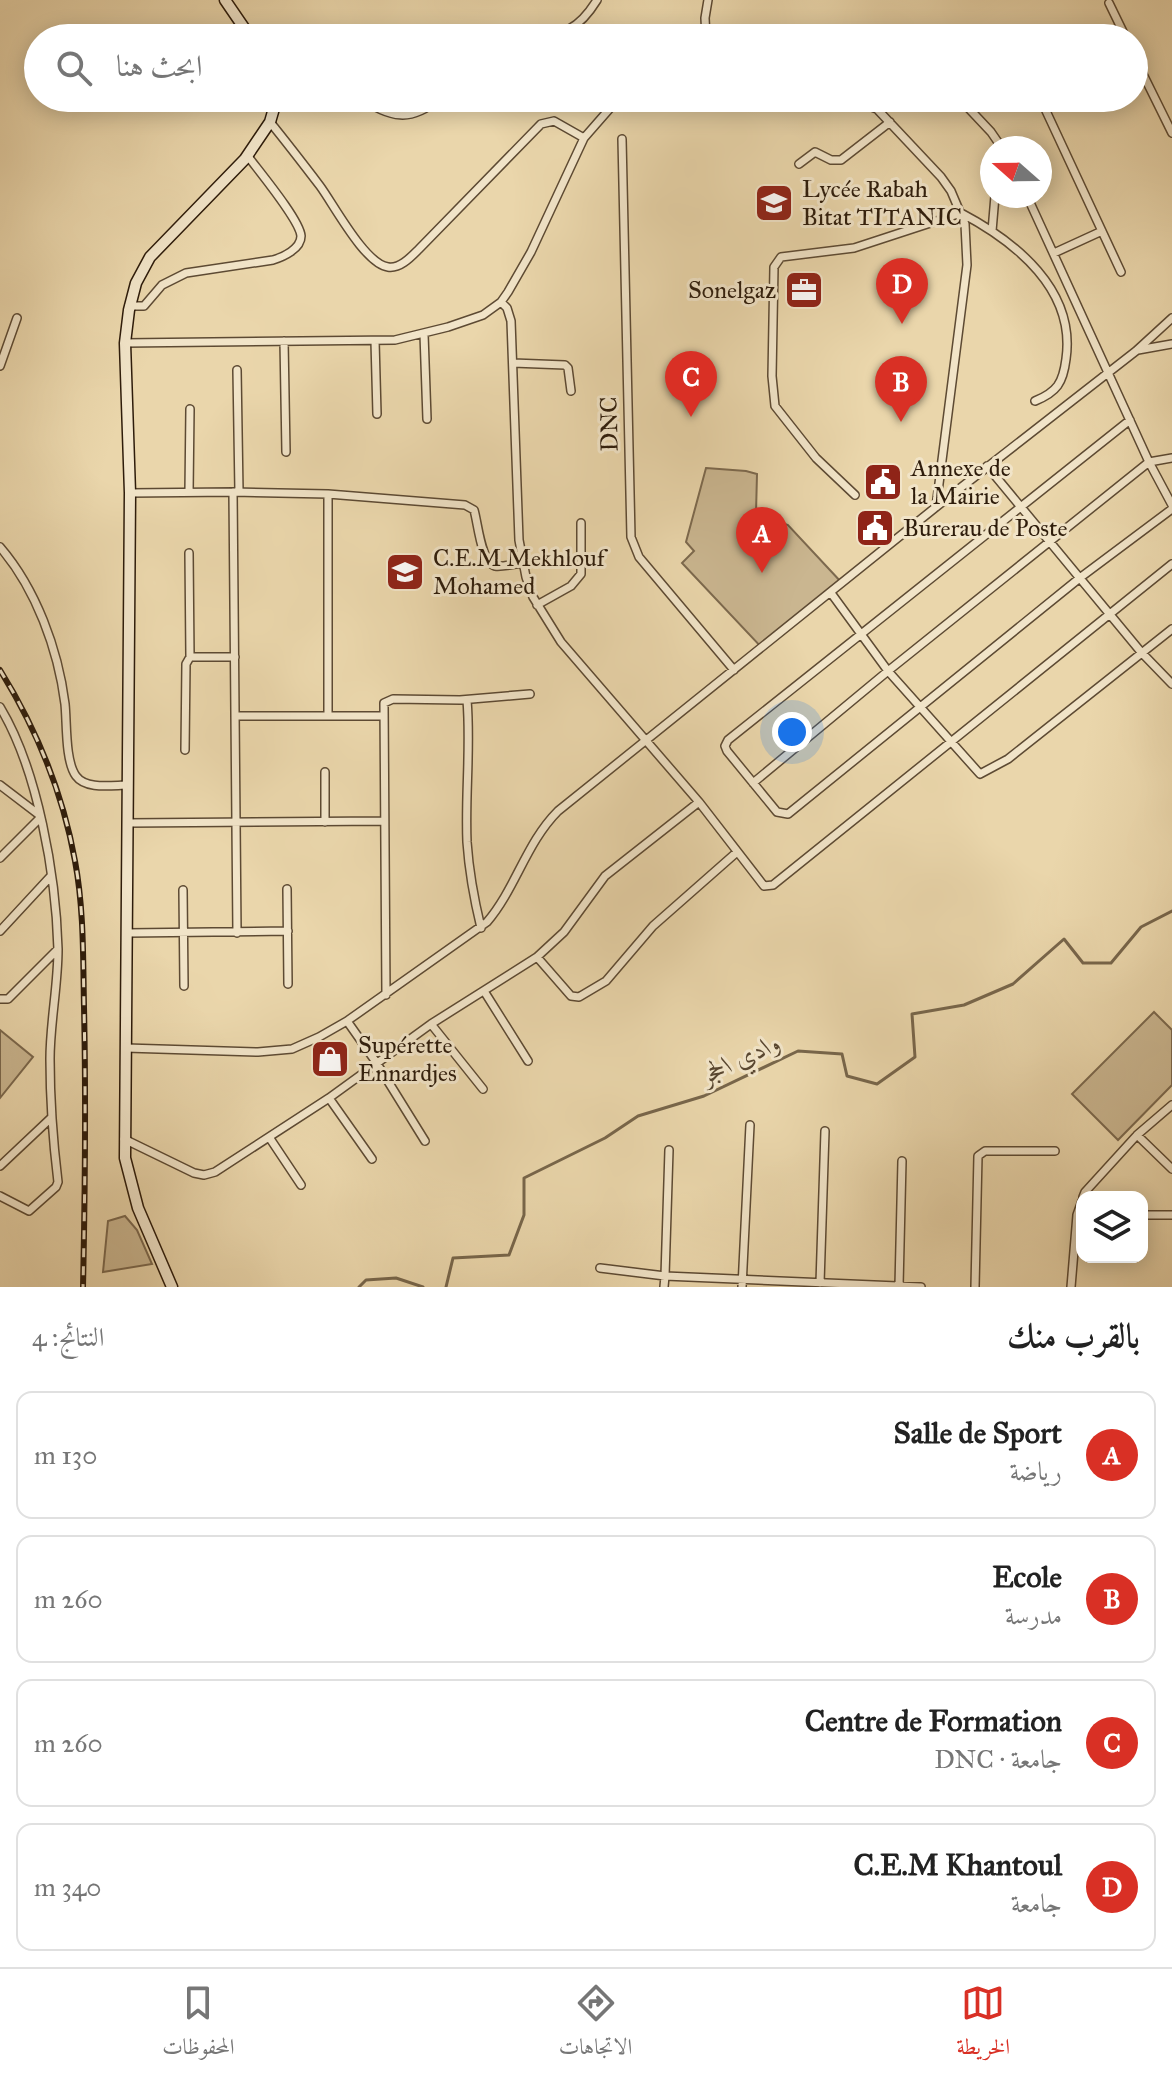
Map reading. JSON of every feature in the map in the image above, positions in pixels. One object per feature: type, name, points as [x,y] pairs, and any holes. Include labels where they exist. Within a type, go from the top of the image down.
[{"type":"main road","points":[[225,0],[241,24]]},
{"type":"main road","points":[[171,1284],[138,1208],[128,1175],[124,1139],[130,493],[125,343],[129,306],[140,274],[157,246],[225,181],[247,155],[274,112]]},
{"type":"street","points":[[577,24],[597,0]]},
{"type":"street","points":[[705,24],[708,0]]},
{"type":"street","points":[[1109,3],[1119,24]]},
{"type":"street","points":[[1148,84],[1172,133]]},
{"type":"street","points":[[389,112],[408,116],[420,112]]},
{"type":"street","points":[[125,343],[375,341],[424,334],[483,315],[501,302],[531,252],[584,138],[607,112]]},
{"type":"street","points":[[879,112],[951,191],[961,213],[967,242],[967,265],[936,507]]},
{"type":"street","points":[[972,112],[994,136]]},
{"type":"street","points":[[1047,112],[1121,272]]},
{"type":"street","points":[[270,122],[355,238],[375,261],[386,267],[399,266],[411,257],[541,124],[554,121],[584,138]]},
{"type":"street","points":[[799,164],[815,152],[831,160],[841,160],[890,122]]},
{"type":"street","name":"DNC","points":[[622,139],[631,537],[639,557],[734,670]]},
{"type":"street","points":[[129,306],[146,305],[162,285],[177,276],[273,260],[286,255],[299,243],[300,235],[291,216],[247,155]]},
{"type":"street","points":[[992,231],[994,208]]},
{"type":"street","points":[[1033,208],[1172,507],[788,814],[777,812],[727,751],[727,742],[1130,420]]},
{"type":"street","points":[[855,495],[816,458],[774,403],[775,262],[786,255],[854,248],[961,213],[992,231],[1029,260],[1044,277],[1065,319],[1068,342],[1063,378],[1057,389],[1035,401]]},
{"type":"street","points":[[1054,253],[1102,231]]},
{"type":"street","points":[[501,302],[509,312],[513,363],[519,540],[537,605],[561,642],[699,802],[760,883],[771,886],[1172,564]]},
{"type":"street","points":[[0,366],[17,318]]},
{"type":"street","points":[[126,1048],[282,1051],[319,1037],[386,995],[481,928],[499,907],[548,821],[987,466],[1136,351],[1172,318]]},
{"type":"street","points":[[424,334],[427,419]]},
{"type":"street","points":[[284,341],[286,452]]},
{"type":"street","points":[[375,341],[377,414]]},
{"type":"street","points":[[1136,351],[1172,344]]},
{"type":"street","points":[[513,363],[565,365],[571,391]]},
{"type":"street","points":[[237,370],[237,933]]},
{"type":"street","points":[[189,492],[190,409]]},
{"type":"street","points":[[753,783],[1149,462],[1172,458]]},
{"type":"street","points":[[987,466],[1141,652],[1172,684]]},
{"type":"street","points":[[130,493],[328,494],[465,505],[475,513],[483,551],[489,563],[495,566],[523,563]]},
{"type":"street","points":[[328,494],[328,715]]},
{"type":"street","points":[[537,605],[571,586],[581,574],[581,523]]},
{"type":"street","points":[[0,547],[36,604],[46,630],[60,676],[75,776],[86,784],[128,785]]},
{"type":"street","points":[[185,750],[186,664],[190,657],[189,553]]},
{"type":"street","points":[[831,593],[888,671],[977,773],[985,773],[1008,759],[1172,629]]},
{"type":"street","points":[[190,657],[235,657]]},
{"type":"street","points":[[386,995],[384,703],[389,699],[467,700],[530,694]]},
{"type":"street","points":[[467,700],[470,744],[467,840],[471,885],[481,928]]},
{"type":"street","points":[[0,707],[21,747],[39,816],[51,876],[58,949],[50,1058],[56,1187],[29,1211],[0,1196]]},
{"type":"street","points":[[235,716],[383,716]]},
{"type":"street","points":[[325,772],[325,822]]},
{"type":"street","points":[[0,785],[39,816]]},
{"type":"street","points":[[124,1139],[204,1175],[215,1172],[329,1098],[431,1024],[537,957],[564,932],[605,876],[699,802]]},
{"type":"street","points":[[0,858],[39,816]]},
{"type":"street","points":[[128,823],[384,821]]},
{"type":"street","points":[[537,957],[571,996],[588,993],[606,981],[653,926],[737,852]]},
{"type":"street","points":[[0,931],[51,876]]},
{"type":"street","points":[[287,889],[288,984]]},
{"type":"street","points":[[183,890],[184,986]]},
{"type":"street","points":[[128,933],[288,931]]},
{"type":"street","points":[[0,999],[8,999],[58,949]]},
{"type":"street","points":[[484,991],[528,1061]]},
{"type":"street","points":[[347,1021],[425,1141]]},
{"type":"street","points":[[431,1024],[483,1089]]},
{"type":"street","points":[[329,1098],[372,1159]]},
{"type":"street","points":[[1086,1191],[1137,1135],[1172,1105]]},
{"type":"street","points":[[0,1166],[51,1118]]},
{"type":"street","points":[[742,1284],[750,1125]]},
{"type":"street","points":[[820,1283],[825,1131]]},
{"type":"street","points":[[1137,1135],[1172,1169]]},
{"type":"street","points":[[269,1137],[301,1185]]},
{"type":"street","points":[[664,1287],[669,1150]]},
{"type":"street","points":[[975,1287],[978,1156],[985,1151],[1055,1151]]},
{"type":"street","points":[[899,1286],[902,1161]]},
{"type":"street","points":[[1148,1215],[1172,1215]]},
{"type":"street","points":[[1071,1287],[1076,1247]]},
{"type":"street","points":[[600,1268],[742,1284],[921,1287]]},
{"type":"shaded area","points":[[706,468],[757,474],[756,513],[788,525],[842,583],[762,648],[682,563],[694,551],[686,542]]},
{"type":"shaded area","points":[[1154,1012],[1172,1030],[1172,1085],[1118,1140],[1072,1094]]},
{"type":"shaded area","points":[[0,1030],[33,1057],[0,1098]]},
{"type":"shaded area","points":[[125,1216],[137,1230],[152,1264],[103,1272],[108,1221]]},
{"type":"waterway","name":"وادي الحجر","points":[[446,1287],[453,1258],[509,1255],[524,1215],[524,1178],[605,1138],[638,1116],[704,1096],[798,1051],[842,1054],[847,1076],[877,1084],[915,1057],[912,1014],[964,1005],[1013,984],[1064,939],[1083,963],[1111,963],[1141,927],[1172,911]]},
{"type":"waterway","name":"وادي الحجر","points":[[359,1287],[366,1280],[396,1278],[423,1287]]},
{"type":"railway","points":[[0,670],[25,715],[55,786],[70,836],[78,879],[85,1042],[83,1287]]},
{"type":"place","name":"Lycée Rabah Bitat TITANIC","points":[[774,203]]},
{"type":"place","name":"Sonelgaz","points":[[804,290]]},
{"type":"place","name":"C.E.M Khantoul","points":[[902,324]]},
{"type":"place","name":"Centre de Formation","points":[[691,417]]},
{"type":"place","name":"Ecole","points":[[901,422]]},
{"type":"place","name":"Annexe de la Mairie","points":[[883,482]]},
{"type":"place","name":"Burerau de Poste","points":[[875,528]]},
{"type":"place","name":"C.E.M Mekhlouf Mohamed","points":[[405,572]]},
{"type":"place","name":"Salle de Sport","points":[[762,573]]},
{"type":"place","name":"Supérette Ennardjes","points":[[330,1059]]}]
